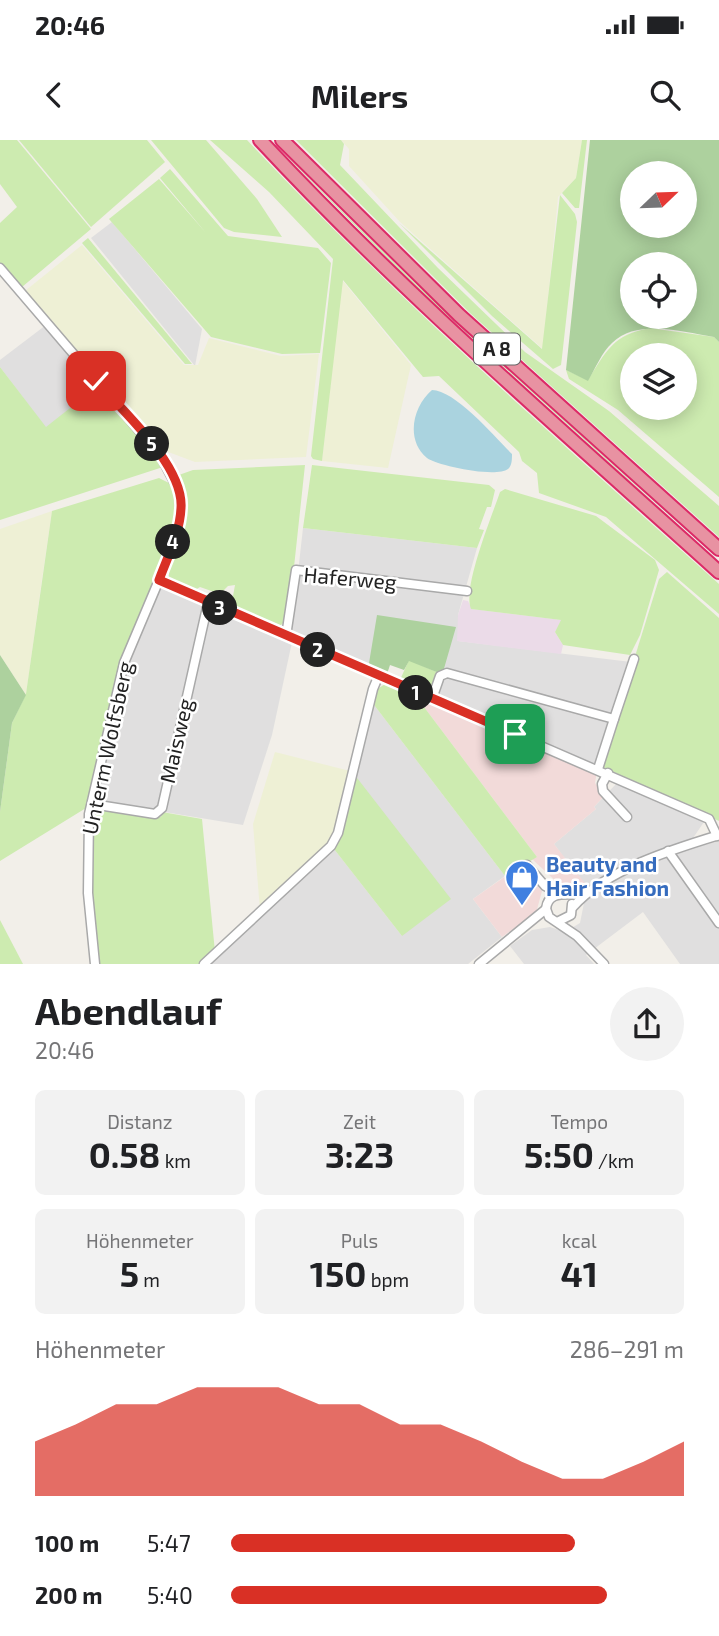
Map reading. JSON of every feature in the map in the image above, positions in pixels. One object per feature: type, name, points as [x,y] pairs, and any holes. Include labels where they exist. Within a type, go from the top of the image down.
[{"type":"highway","name":"A 8","points":[[260,140],[347,230],[449,328],[719,572]]},
{"type":"highway","name":"A 8","points":[[282,140],[459,315],[719,549]]},
{"type":"street","name":"Unterm Wolfsberg","points":[[0,268],[148,439],[176,482],[181,501],[180,517],[159,580],[124,663],[92,804],[87,847],[88,893],[95,964]]},
{"type":"street","name":"Haferweg","points":[[286,636],[296,570],[467,591]]},
{"type":"street","points":[[159,580],[709,819],[718,835],[668,851],[583,894],[563,895],[548,900]]},
{"type":"street","name":"Maisweg","points":[[92,804],[155,814],[162,808],[208,603]]},
{"type":"street","points":[[598,769],[634,659]]},
{"type":"street","points":[[432,699],[440,676],[447,673],[614,719]]},
{"type":"street","points":[[204,964],[331,846],[338,833],[373,688],[378,677]]},
{"type":"street","points":[[607,773],[602,784],[603,790],[627,817]]},
{"type":"street","points":[[668,851],[719,923]]},
{"type":"street","points":[[527,865],[545,886],[563,895],[572,911],[577,936]]},
{"type":"street","points":[[545,886],[548,913]]},
{"type":"street","points":[[559,921],[572,911],[583,894]]},
{"type":"street","points":[[479,964],[548,913]]},
{"type":"street","points":[[548,913],[577,936],[604,964]]},
{"type":"shaded area","points":[[112,222],[202,329],[195,366],[91,238]]},
{"type":"shaded area","points":[[46,325],[98,386],[46,428],[0,367],[0,360]]},
{"type":"shaded area","points":[[303,528],[477,548],[458,615],[458,641],[631,662],[598,763],[595,766],[435,698],[455,627],[368,669],[291,635]]},
{"type":"shaded area","points":[[163,587],[292,642],[272,735],[243,825],[98,801],[128,661],[157,591]]},
{"type":"shaded area","points":[[463,600],[468,601],[472,609],[562,620],[555,632],[563,645],[561,654],[457,641],[458,615]]},
{"type":"shaded area","points":[[415,695],[597,771],[595,783],[604,796],[594,807],[596,809],[554,844],[588,887],[578,890],[560,885],[532,859],[537,857]]},
{"type":"shaded area","points":[[371,701],[505,876],[473,899],[502,937],[468,964],[210,964],[334,849],[402,936],[354,774]]},
{"type":"shaded area","points":[[617,783],[706,819],[693,838],[697,847],[719,841],[719,964],[680,964],[643,912],[586,955],[594,964],[524,964],[510,946],[532,930],[550,927],[565,932],[580,923],[584,903],[592,895],[554,844],[596,809],[594,807]]},
{"type":"shaded area","points":[[520,866],[542,891],[536,913],[502,937],[473,899]]},
{"type":"green space","points":[[0,140],[17,140],[91,229],[22,287],[0,263],[0,223],[17,207],[0,184]]},
{"type":"green space","points":[[19,140],[147,140],[165,162],[91,227]]},
{"type":"green space","points":[[151,140],[206,140],[257,199],[282,237],[234,232],[224,228]]},
{"type":"green space","points":[[210,140],[247,140],[303,199],[419,312],[719,584],[719,614],[606,517],[539,493],[537,473],[522,461],[519,452],[439,376],[423,377],[343,280],[322,461],[313,459],[311,456],[333,259],[269,192]]},
{"type":"green space","points":[[270,140],[419,287],[719,562],[417,288]]},
{"type":"green space","points":[[296,140],[341,140],[344,144],[340,165],[438,268],[525,352],[609,411],[719,506],[719,537],[470,313]]},
{"type":"green space","points":[[341,140],[582,140],[576,178],[558,197],[543,349],[400,222],[349,166],[349,149]]},
{"type":"green space","points":[[582,140],[587,140],[579,208],[575,208],[562,193],[576,178]]},
{"type":"green space","points":[[590,140],[719,140],[719,342],[714,337],[661,329],[697,329],[697,252],[620,252],[620,329],[647,329],[623,335],[612,343],[588,381],[566,370]]},
{"type":"green space","points":[[170,169],[228,236],[318,248],[331,263],[320,353],[282,354],[211,337],[109,219],[159,179],[206,233],[160,178]]},
{"type":"green space","points":[[560,195],[575,214],[577,222],[561,365],[553,369],[492,316],[399,223],[542,349]]},
{"type":"green space","points":[[88,238],[192,364],[185,364],[82,243]]},
{"type":"green space","points":[[82,245],[184,365],[198,365],[209,338],[281,356],[319,354],[306,457],[195,462],[163,450],[25,291]]},
{"type":"green space","points":[[342,280],[411,365],[388,468],[322,461]]},
{"type":"green space","points":[[646,329],[657,329],[714,337],[719,342],[719,497],[630,420],[697,420],[697,343],[620,343],[620,412],[569,379],[566,370],[588,380],[612,345],[627,335]]},
{"type":"green space","points":[[0,367],[46,427],[98,386],[158,456],[163,467],[0,520]]},
{"type":"green space","points":[[305,465],[290,604],[285,621],[280,626],[272,626],[231,607],[235,585],[228,586],[220,594],[200,587],[192,592],[169,580],[169,562],[185,518],[176,476],[193,470]]},
{"type":"green space","points":[[312,465],[489,485],[495,490],[491,507],[487,507],[479,529],[484,530],[477,548],[303,528]]},
{"type":"green space","points":[[159,478],[171,484],[179,514],[166,554],[120,665],[86,808],[0,861],[0,812],[12,723],[26,694],[52,511]]},
{"type":"green space","points":[[505,489],[596,516],[655,560],[659,570],[640,635],[630,655],[563,645],[555,632],[561,620],[471,609],[469,599],[474,569],[500,492]]},
{"type":"green space","points":[[52,511],[26,695],[0,655],[0,529]]},
{"type":"green space","points":[[667,572],[719,618],[719,821],[601,766],[659,579]]},
{"type":"green space","points":[[377,615],[456,627],[443,672],[439,673],[409,661],[404,670],[390,665],[386,677],[368,669]]},
{"type":"green space","points":[[0,655],[26,695],[12,723],[0,812]]},
{"type":"green space","points":[[409,660],[439,673],[432,691],[427,694],[399,682]]},
{"type":"green space","points":[[385,684],[415,695],[537,857],[505,876],[371,701],[376,690]]},
{"type":"green space","points":[[275,752],[350,771],[337,831],[327,847],[260,910],[253,824]]},
{"type":"green space","points":[[354,774],[451,899],[402,936],[334,849]]},
{"type":"green space","points":[[98,808],[161,817],[162,812],[202,819],[215,952],[201,964],[98,964],[90,890],[94,813]]},
{"type":"green space","points":[[0,920],[23,964],[0,964]]},
{"type":"water","points":[[432,390],[441,392],[463,406],[496,437],[512,454],[508,469],[492,472],[467,470],[433,461],[420,451],[414,423],[420,405]]},
{"type":"place","name":"Beauty and Hair Fashion","points":[[522,907]]},
{"type":"route","points":[[96,381],[148,439],[170,471],[179,491],[182,507],[180,517],[159,580],[515,734]]}]
